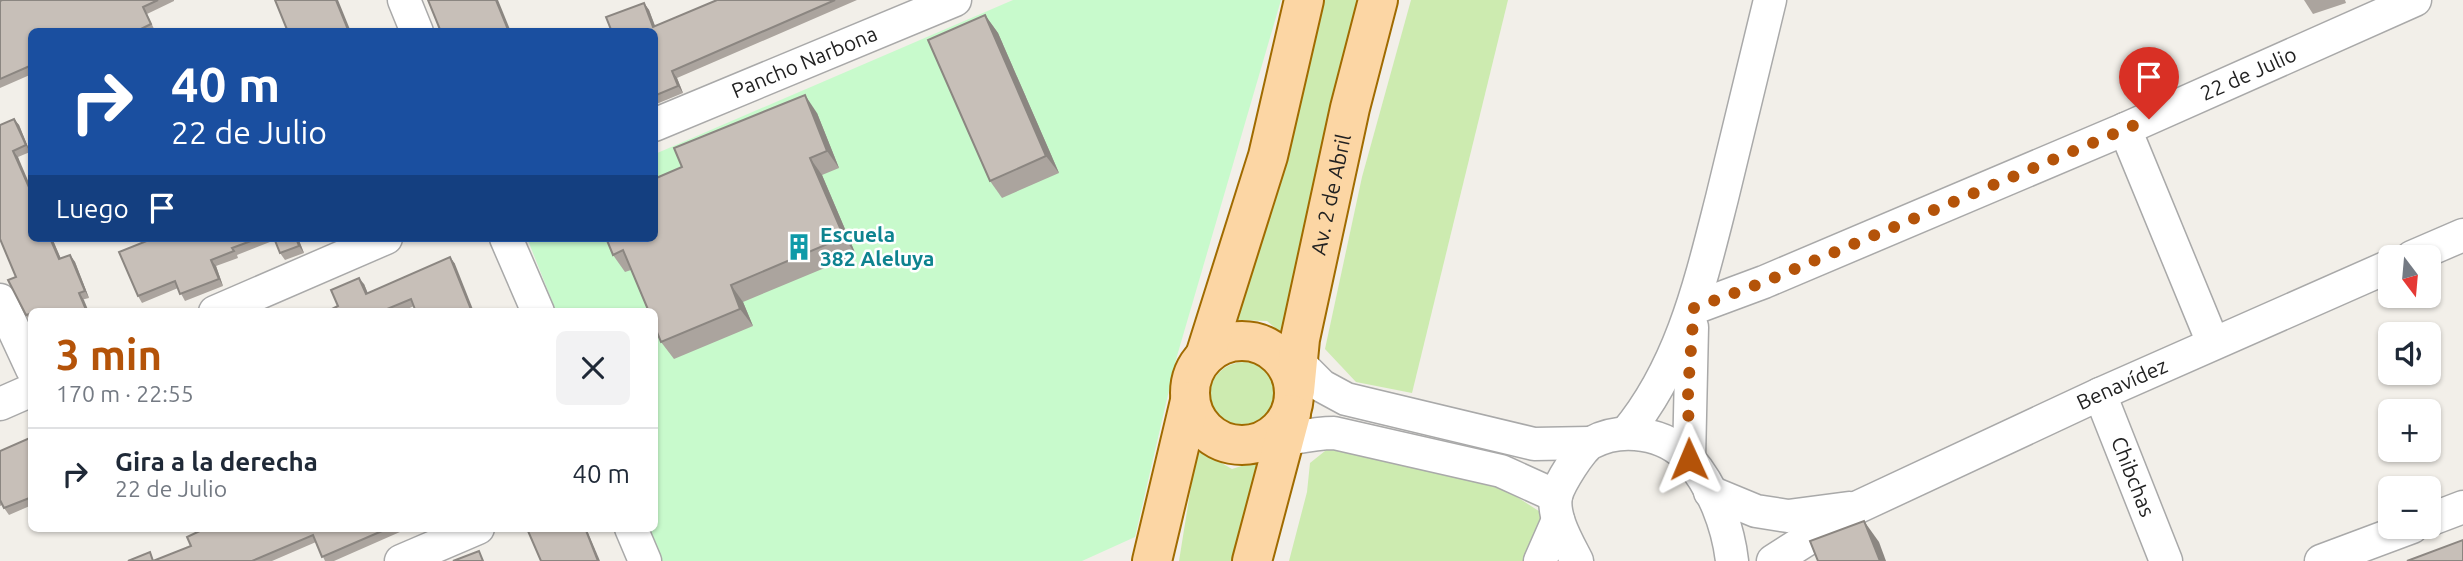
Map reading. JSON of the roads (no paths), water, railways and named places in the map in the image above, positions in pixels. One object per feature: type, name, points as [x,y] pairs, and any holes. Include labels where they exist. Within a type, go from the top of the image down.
[{"type":"main road","points":[[1148,554],[1190,401],[1192,377],[1205,356],[1268,156],[1304,0]]},
{"type":"main road","name":"Av. 2 de Abril","points":[[1252,561],[1283,400],[1350,108],[1378,0]]},
{"type":"main road","points":[[1190,401],[1195,415],[1214,438],[1228,443],[1283,400],[1255,342],[1237,341],[1220,345],[1205,356]]},
{"type":"street","points":[[404,0],[415,28]]},
{"type":"street","name":"Pancho Narbona","points":[[658,123],[955,0]]},
{"type":"street","points":[[1689,459],[1688,390],[1694,308],[1770,0]]},
{"type":"street","name":"22 de Julio","points":[[1694,308],[1764,282],[2125,129],[2415,0]]},
{"type":"street","points":[[2125,129],[2213,343]]},
{"type":"street","points":[[2440,245],[2463,235]]},
{"type":"street","points":[[224,308],[377,242]]},
{"type":"street","points":[[508,242],[536,308]]},
{"type":"street","name":"Benavídez","points":[[1773,561],[1858,507],[2100,394],[2378,271]]},
{"type":"street","points":[[0,300],[28,360]]},
{"type":"street","points":[[1626,433],[1647,408],[1659,386],[1694,308]]},
{"type":"street","points":[[1577,561],[1557,508],[1501,471],[1334,433],[1311,433],[1283,400],[1322,386],[1346,399],[1534,444],[1590,443],[1626,433],[1666,442],[1689,459],[1710,492],[1729,534],[1732,561]]},
{"type":"street","points":[[0,404],[28,392]]},
{"type":"street","name":"Chibchas","points":[[2100,394],[2166,561]]},
{"type":"street","points":[[1539,561],[1569,470],[1590,443]]},
{"type":"street","name":"Benavídez","points":[[1710,492],[1756,511],[1788,516],[1858,507]]},
{"type":"street","points":[[2441,516],[2463,508]]},
{"type":"street","points":[[401,561],[469,532]]},
{"type":"street","points":[[633,532],[645,561]]},
{"type":"street","points":[[2321,561],[2380,539]]},
{"type":"place","name":"Escuela 382 Aleluya","points":[[799,247]]}]
